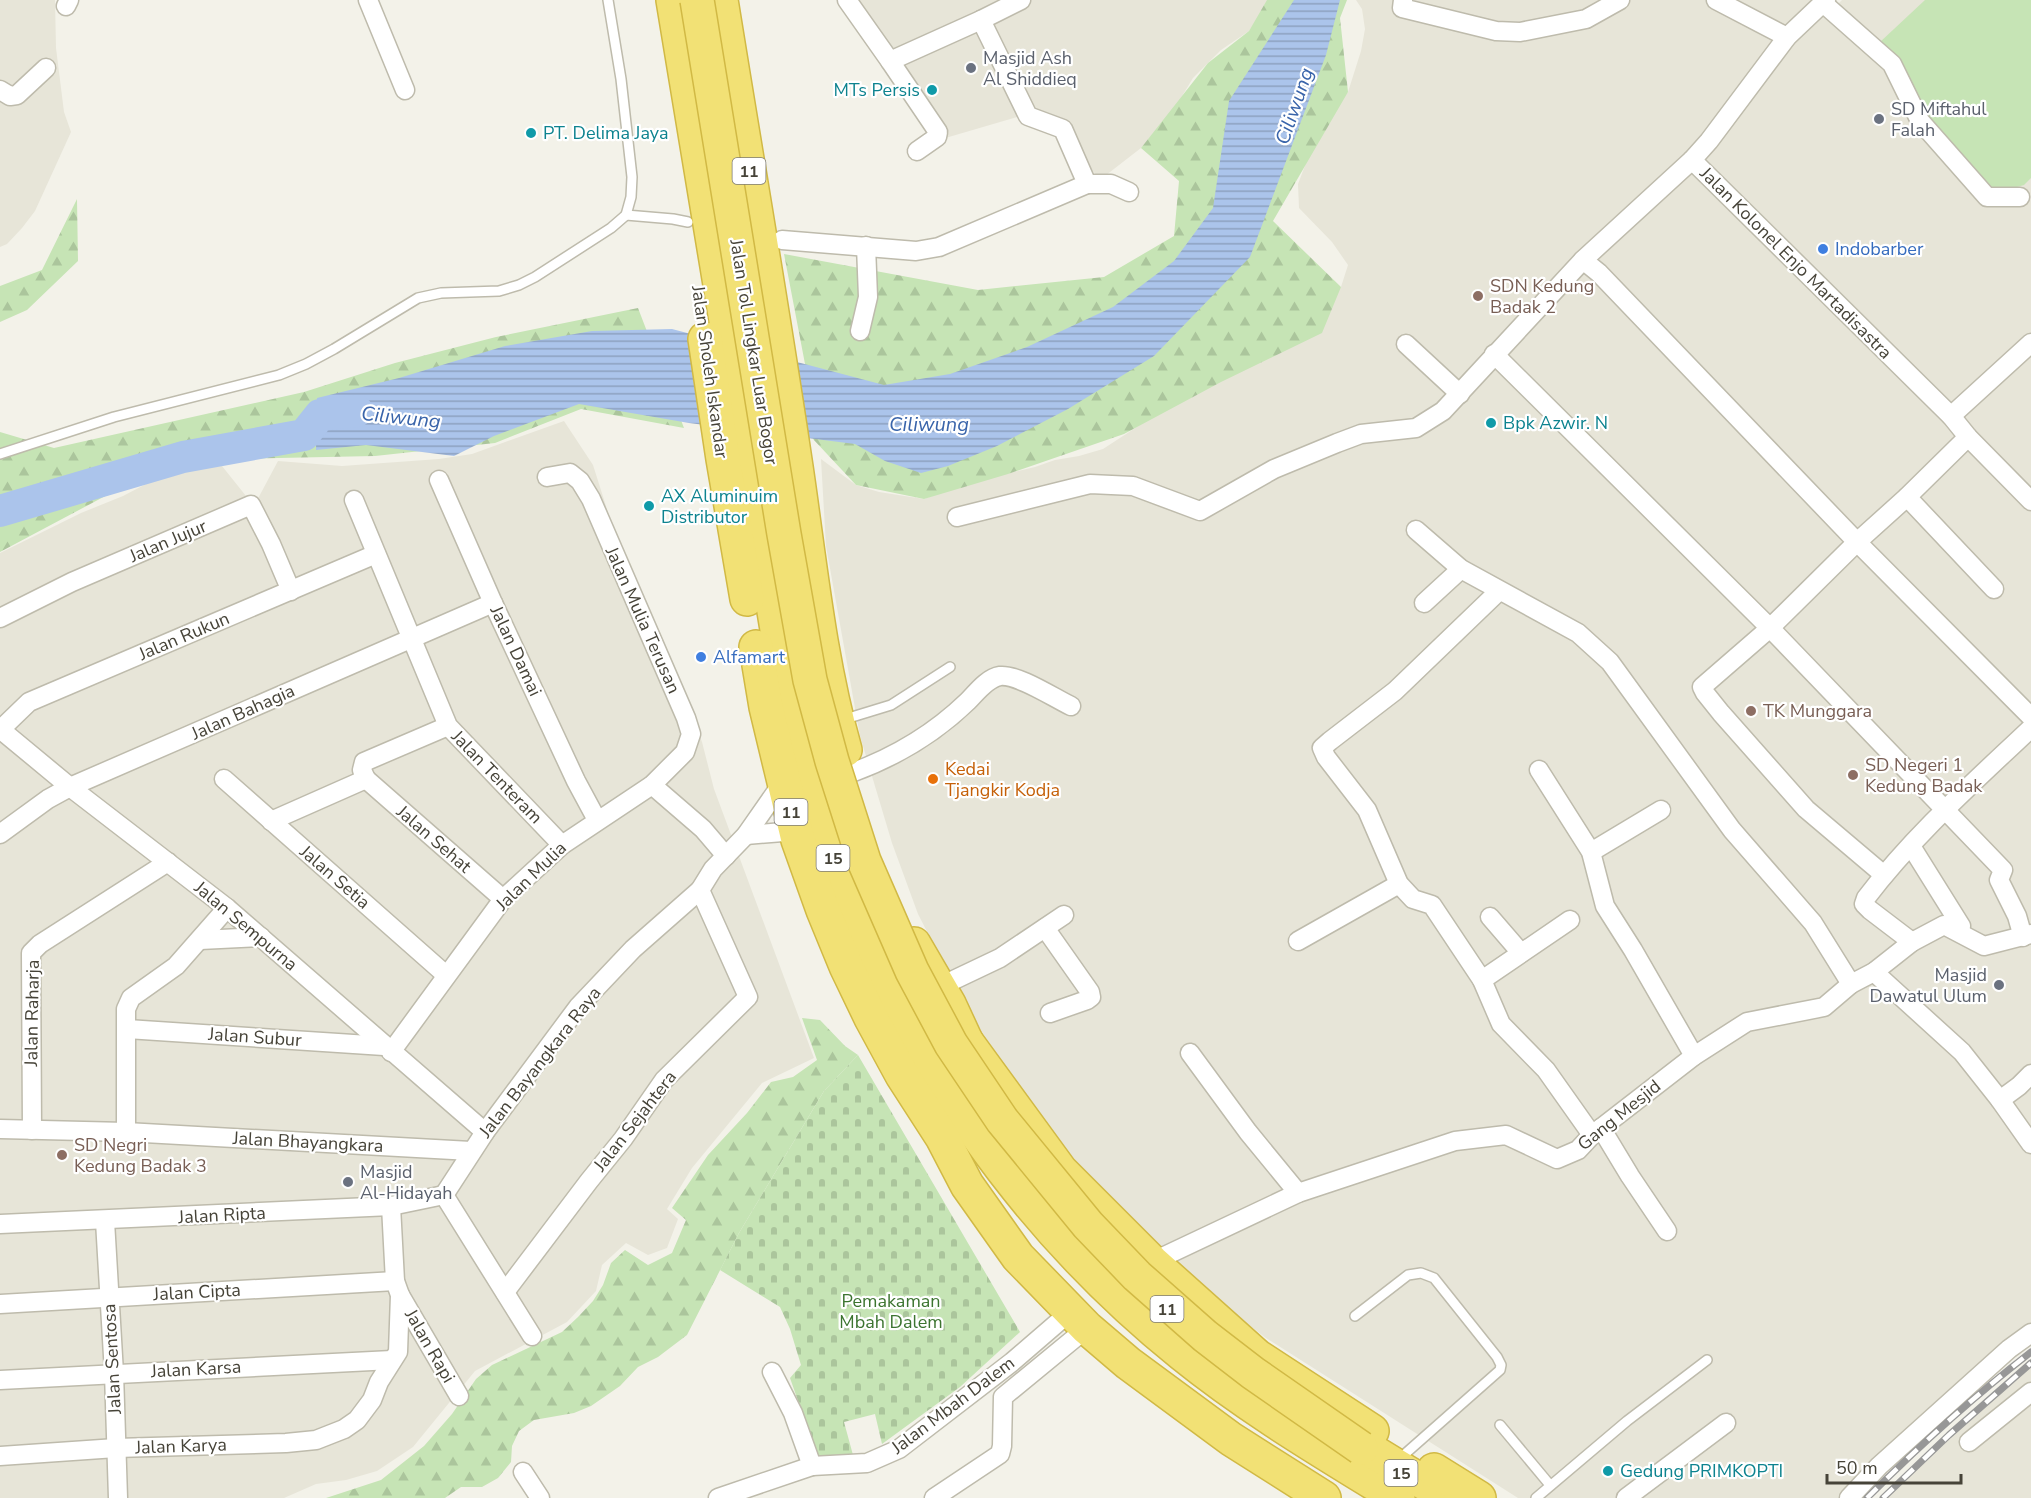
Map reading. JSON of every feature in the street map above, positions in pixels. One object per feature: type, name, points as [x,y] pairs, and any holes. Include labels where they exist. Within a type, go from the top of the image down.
[{"type":"highway","name":"Jalan Sholeh Iskandar","points":[[651,0],[688,222],[723,459],[766,707],[783,782],[798,840],[842,956],[871,1018],[902,1075],[942,1137]]},
{"type":"highway","name":"Jalan Tol Lingkar Luar Bogor","points":[[673,0],[786,684],[814,800],[836,866],[870,951],[918,1044],[970,1126],[1011,1183],[1066,1247],[1116,1297],[1182,1354],[1238,1396],[1398,1498]]},
{"type":"highway","name":"Jalan Tol Lingkar Luar Bogor","points":[[697,0],[810,680],[832,761],[864,861],[912,971],[951,1044],[1002,1120],[1088,1225],[1137,1276],[1205,1336],[1253,1373],[1361,1448],[1442,1498]]},
{"type":"highway","name":"11","points":[[721,0],[796,468],[808,558],[837,721],[875,859],[902,922],[966,1041],[1007,1138],[1112,1260],[1223,1359],[1449,1498]]},
{"type":"highway","points":[[966,1041],[1061,1172],[1152,1262],[1257,1356],[1479,1498]]},
{"type":"highway","name":"11","points":[[942,1137],[1038,1249],[1090,1304],[1194,1391],[1358,1498]]},
{"type":"highway","points":[[942,1137],[967,1185],[1018,1257],[1078,1320],[1128,1363],[1231,1438],[1324,1498]]},
{"type":"street","points":[[368,0],[405,90]]},
{"type":"street","points":[[847,0],[938,132],[937,137],[917,151]]},
{"type":"street","points":[[890,61],[1021,0]]},
{"type":"street","points":[[1403,0],[1402,8],[1496,31],[1520,32],[1586,19],[1620,0]]},
{"type":"street","points":[[1716,0],[1787,37]]},
{"type":"street","points":[[1692,160],[1709,141],[1787,37],[1824,1],[1892,64],[1920,121],[1987,197],[2020,197]]},
{"type":"street","points":[[981,20],[1028,116],[1062,129],[1087,184]]},
{"type":"street","points":[[0,90],[10,96],[17,94],[46,68]]},
{"type":"street","name":"Jalan Kolonel Enjo Martadisastra","points":[[957,517],[1090,484],[1133,486],[1200,511],[1274,469],[1337,442],[1361,434],[1416,428],[1443,411],[1583,260],[1692,160],[1951,416],[2031,501]]},
{"type":"street","points":[[782,240],[916,251],[939,247],[1087,184],[1111,184],[1129,192]]},
{"type":"street","points":[[860,331],[868,297],[866,246]]},
{"type":"street","points":[[1583,260],[1599,273],[1857,542],[2031,717]]},
{"type":"street","points":[[1951,416],[2031,342]]},
{"type":"street","points":[[1406,344],[1460,394]]},
{"type":"street","points":[[1494,354],[1770,628],[2003,870],[1999,880],[2028,939]]},
{"type":"street","points":[[1884,875],[1806,809],[1702,687],[1770,628],[1968,436]]},
{"type":"street","name":"Jalan Mulia Terusan","points":[[547,477],[570,473],[580,481],[591,499],[686,718],[691,734],[685,752],[652,785]]},
{"type":"street","name":"Jalan Damai","points":[[439,480],[576,782],[597,820]]},
{"type":"street","points":[[1907,497],[1994,589]]},
{"type":"street","name":"Jalan Tenteram","points":[[354,500],[448,726],[562,845]]},
{"type":"street","name":"Jalan Jujur","points":[[0,618],[72,582],[251,505],[291,591]]},
{"type":"street","points":[[1416,530],[1461,569],[1578,633],[1610,662],[1732,830],[1813,923],[1851,984]]},
{"type":"street","name":"Jalan Rukun","points":[[0,729],[29,702],[376,554]]},
{"type":"street","points":[[1424,603],[1461,569]]},
{"type":"street","points":[[1499,591],[1395,691],[1323,748],[1326,757],[1367,810],[1399,884],[1413,899],[1432,905],[1482,980],[1501,1024],[1546,1070],[1596,1131],[1667,1231]]},
{"type":"street","name":"Jalan Bahagia","points":[[0,834],[48,799],[70,787],[493,603]]},
{"type":"street","points":[[851,773],[878,763],[924,738],[947,721],[992,678],[1011,676],[1071,706]]},
{"type":"street","points":[[271,821],[366,779],[363,770],[364,762],[448,726]]},
{"type":"street","points":[[1912,942],[1864,904],[1866,898],[1884,875],[1945,810],[2031,728]]},
{"type":"street","name":"Jalan Sempurna","points":[[0,729],[70,787],[227,908],[485,1131]]},
{"type":"street","points":[[1539,770],[1591,852],[1605,906],[1694,1056]]},
{"type":"street","name":"Jalan Setia","points":[[224,779],[446,975]]},
{"type":"street","name":"Jalan Sehat","points":[[366,779],[503,899]]},
{"type":"street","name":"Jalan Bayangkara Raya","points":[[444,1195],[485,1131],[578,1007],[633,949],[700,890],[713,869],[746,835],[783,782]]},
{"type":"street","points":[[652,785],[703,829],[726,856]]},
{"type":"street","name":"Jalan Mulia","points":[[388,1049],[503,899],[562,845],[652,785]]},
{"type":"street","points":[[1591,852],[1661,810]]},
{"type":"street","points":[[746,835],[783,832],[798,840]]},
{"type":"street","points":[[1911,846],[1961,926],[1959,932]]},
{"type":"street","name":"Jalan Raharja","points":[[32,1130],[31,954],[40,944],[168,862]]},
{"type":"street","points":[[1298,941],[1399,884]]},
{"type":"street","name":"Jalan Sejahtera","points":[[505,1292],[623,1139],[664,1080],[748,997],[700,890]]},
{"type":"street","points":[[126,1132],[126,1009],[131,998],[176,966],[227,908]]},
{"type":"street","points":[[939,987],[1000,958],[1064,915]]},
{"type":"street","points":[[1490,917],[1521,953]]},
{"type":"street","points":[[1482,980],[1570,920]]},
{"type":"street","name":"Gang Mesjid","points":[[1152,1262],[1298,1193],[1455,1141],[1506,1135],[1557,1159],[1578,1150],[1596,1131],[1694,1056],[1747,1022],[1824,1007],[1851,984],[1874,972],[1912,942],[1944,926],[1984,946],[2028,939]]},
{"type":"street","points":[[1045,928],[1090,992],[1091,997],[1050,1013]]},
{"type":"street","points":[[200,940],[261,937]]},
{"type":"street","points":[[1874,972],[1962,1052],[2031,1144]]},
{"type":"street","name":"Jalan Subur","points":[[127,1029],[388,1049]]},
{"type":"street","points":[[1190,1053],[1248,1132],[1298,1193]]},
{"type":"street","points":[[2000,1100],[2031,1074]]},
{"type":"street","name":"Jalan Bhayangkara","points":[[0,1129],[126,1132],[471,1151]]},
{"type":"street","points":[[444,1195],[532,1336]]},
{"type":"street","name":"Jalan Ripta","points":[[0,1224],[105,1221],[391,1206],[444,1195]]},
{"type":"street","points":[[391,1206],[398,1288],[398,1352],[392,1360]]},
{"type":"street","name":"Jalan Sentosa","points":[[105,1221],[114,1373],[118,1498]]},
{"type":"street","name":"Jalan Cipta","points":[[0,1304],[109,1296],[398,1288]]},
{"type":"street","name":"Jalan Rapi","points":[[398,1288],[459,1396]]},
{"type":"street","points":[[934,1498],[1000,1454],[1004,1397],[1078,1320]]},
{"type":"street","name":"Jalan Mbah Dalem","points":[[718,1498],[812,1466],[867,1463],[899,1449],[1012,1362],[1078,1320]]},
{"type":"street","points":[[1849,1498],[1879,1466],[2009,1349],[2031,1333]]},
{"type":"street","name":"Jalan Karsa","points":[[0,1380],[392,1360]]},
{"type":"street","name":"Jalan Karya","points":[[0,1456],[116,1448],[316,1440],[344,1429],[357,1420],[372,1400],[392,1360]]},
{"type":"street","points":[[772,1372],[793,1413],[812,1466]]},
{"type":"street","points":[[1969,1443],[2031,1392]]},
{"type":"street","points":[[1626,1498],[1726,1423]]},
{"type":"street","points":[[523,1472],[540,1498]]},
{"type":"lane","points":[[0,454],[114,417],[279,375],[324,354],[418,298],[441,293],[499,291],[519,285],[611,228],[626,215],[631,197],[632,177],[621,79],[608,0]]},
{"type":"lane","points":[[626,215],[688,222]]},
{"type":"lane","points":[[837,721],[891,705],[950,667]]},
{"type":"lane","points":[[1355,1316],[1408,1275],[1421,1273],[1434,1278],[1501,1365],[1500,1370],[1406,1453]]},
{"type":"lane","points":[[1536,1498],[1627,1421],[1707,1360]]},
{"type":"lane","points":[[1500,1425],[1550,1485]]},
{"type":"shaded area","points":[[0,0],[55,0],[56,48],[64,112],[71,132],[35,211],[7,244],[0,247]]},
{"type":"shaded area","points":[[847,0],[1270,0],[1249,31],[1221,50],[1193,78],[1176,106],[1141,148],[1101,179],[1031,113],[942,139]]},
{"type":"shaded area","points":[[1356,0],[1818,0],[1831,11],[1842,0],[2031,0],[2031,1340],[1941,1417],[1858,1498],[1518,1498],[1266,1338],[1220,1303],[1139,1227],[1040,1126],[1002,1078],[918,914],[892,843],[860,736],[826,546],[821,459],[856,485],[879,492],[924,499],[964,484],[1103,449],[1341,287],[1348,265],[1332,242],[1299,208],[1298,184],[1319,129],[1348,92],[1361,51],[1365,29],[1362,9]]},
{"type":"shaded area","points":[[564,421],[593,465],[612,525],[682,690],[702,742],[714,789],[814,1058],[762,1083],[692,1168],[667,1209],[678,1219],[667,1248],[648,1255],[626,1243],[602,1265],[596,1291],[567,1322],[475,1371],[413,1447],[377,1471],[346,1480],[316,1484],[284,1498],[0,1498],[0,553],[171,471],[222,466],[254,506],[278,461],[342,466],[439,459],[472,454]]},
{"type":"shaded area","points":[[2031,1364],[2031,1498],[1884,1498],[1958,1427]]},
{"type":"green space","points":[[1267,0],[1347,0],[1340,18],[1348,92],[1273,221],[1341,287],[1322,333],[1221,382],[1124,434],[1008,474],[924,499],[856,485],[813,439],[805,364],[784,254],[978,290],[1104,277],[1174,236],[1179,181],[1141,148],[1208,63],[1249,31]]},
{"type":"green space","points":[[1925,0],[2031,0],[2031,178],[2024,185],[2003,191],[1985,186],[1941,137],[1879,43]]},
{"type":"green space","points":[[77,199],[78,261],[27,310],[0,322],[0,286],[42,270]]},
{"type":"green space","points":[[638,308],[684,428],[581,409],[495,443],[375,456],[173,460],[0,552],[0,432],[54,448],[304,392],[395,363],[496,337]]},
{"type":"green space","points":[[802,1018],[820,1020],[845,1046],[858,1055],[824,1091],[739,1233],[687,1335],[658,1357],[638,1367],[620,1386],[591,1406],[574,1413],[534,1420],[519,1431],[512,1446],[511,1462],[498,1478],[482,1487],[461,1487],[445,1498],[326,1498],[381,1480],[424,1446],[452,1414],[476,1379],[492,1365],[562,1332],[593,1301],[603,1285],[611,1263],[625,1250],[648,1265],[672,1253],[686,1220],[672,1208],[708,1155],[747,1113],[771,1082],[793,1077],[817,1060]]},
{"type":"green space","name":"Pemakaman Mbah Dalem","points":[[858,1055],[1020,1332],[960,1387],[882,1444],[875,1414],[844,1422],[853,1455],[818,1458],[790,1378],[801,1365],[790,1329],[780,1307],[720,1270],[739,1233],[824,1091]]},
{"type":"water","name":"Ciliwung","points":[[1294,0],[1340,0],[1326,55],[1250,257],[1154,356],[1068,409],[997,446],[948,466],[921,473],[885,461],[855,444],[689,423],[579,404],[494,436],[454,456],[366,445],[316,450],[317,398],[399,378],[505,346],[592,331],[672,329],[884,385],[950,374],[1027,347],[1113,307],[1174,261],[1213,208],[1229,101]]},
{"type":"waterway","name":"Ciliwung","points":[[0,511],[183,457],[304,435],[320,415],[357,411]]},
{"type":"railway","points":[[1867,1498],[1947,1422],[2031,1352]]},
{"type":"railway","points":[[1883,1498],[1949,1435],[2031,1363]]},
{"type":"place","name":"Masjid Ash Al Shiddieq","points":[[971,68]]},
{"type":"place","name":"MTs Persis","points":[[932,90]]},
{"type":"place","name":"SD Miftahul Falah","points":[[1879,119]]},
{"type":"place","name":"PT. Delima Jaya","points":[[531,133]]},
{"type":"place","name":"Indobarber","points":[[1823,249]]},
{"type":"place","name":"SDN Kedung Badak 2","points":[[1478,296]]},
{"type":"place","name":"Bpk Azwir. N","points":[[1491,423]]},
{"type":"place","name":"AX Aluminuim Distributor","points":[[649,506]]},
{"type":"place","name":"Alfamart","points":[[701,657]]},
{"type":"place","name":"TK Munggara","points":[[1751,711]]},
{"type":"place","name":"SD Negeri 1 Kedung Badak","points":[[1853,775]]},
{"type":"place","name":"Kedai Tjangkir Kodja","points":[[933,779]]},
{"type":"place","name":"Masjid Dawatul Ulum","points":[[1999,985]]},
{"type":"place","name":"SD Negri Kedung Badak 3","points":[[62,1155]]},
{"type":"place","name":"Masjid Al-Hidayah","points":[[348,1182]]},
{"type":"place","name":"Gedung PRIMKOPTI","points":[[1608,1471]]}]
